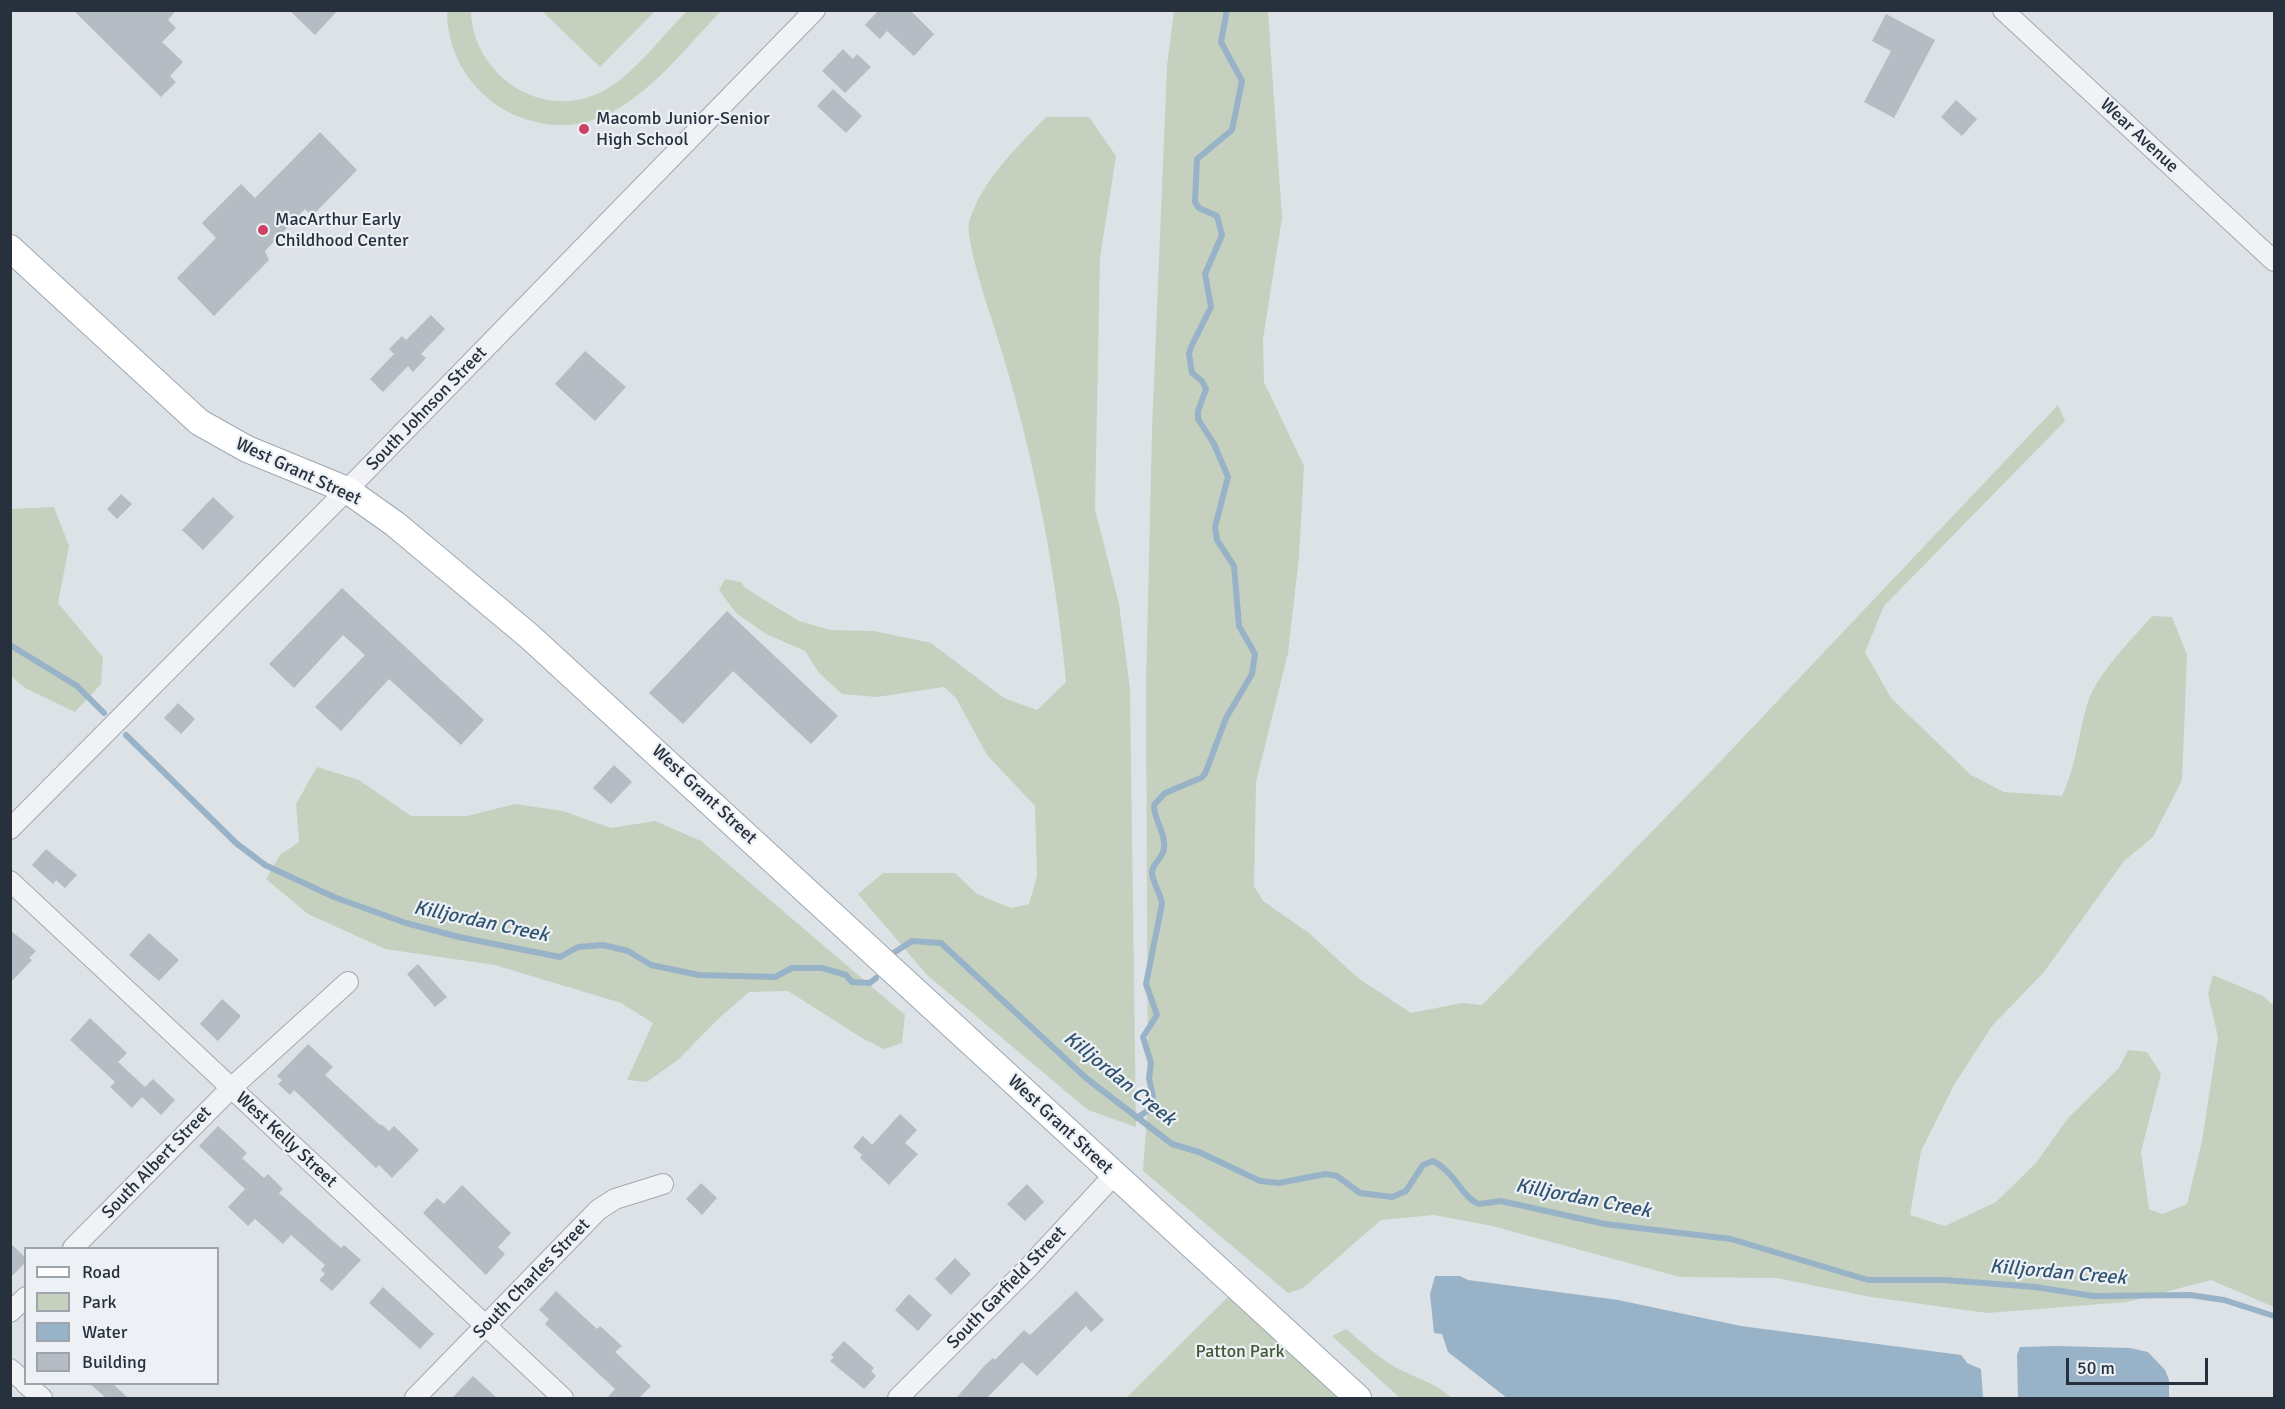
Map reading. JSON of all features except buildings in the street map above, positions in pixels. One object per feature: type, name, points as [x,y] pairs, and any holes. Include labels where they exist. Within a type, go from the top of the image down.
[{"type":"main road","name":"West Grant Street","points":[[10,248],[199,422],[247,449],[347,490],[395,524],[537,643],[1358,1398]]},
{"type":"street","name":"South Johnson Street","points":[[10,829],[347,490],[815,10]]},
{"type":"street","name":"Wear Avenue","points":[[2003,10],[2274,261]]},
{"type":"street","name":"West Kelly Street","points":[[10,881],[563,1398]]},
{"type":"street","name":"South Albert Street","points":[[74,1247],[230,1089],[348,982]]},
{"type":"street","name":"South Garfield Street","points":[[898,1398],[1028,1268],[1114,1175]]},
{"type":"street","name":"South Charles Street","points":[[416,1398],[598,1210],[615,1199],[663,1184]]},
{"type":"street","points":[[10,1312],[24,1299]]},
{"type":"street","points":[[10,1369],[24,1381]]},
{"type":"street","points":[[28,1385],[42,1398]]},
{"type":"green space","points":[[447,11],[471,11],[475,34],[484,56],[498,74],[516,88],[536,97],[559,101],[582,99],[605,90],[638,64],[687,11],[721,11],[644,90],[622,106],[598,118],[573,125],[531,121],[497,106],[481,92],[458,61],[450,37]]},
{"type":"green space","points":[[542,11],[655,11],[600,67]]},
{"type":"green space","points":[[1174,11],[1268,11],[1282,218],[1263,339],[1264,382],[1304,466],[1299,557],[1288,653],[1256,782],[1254,886],[1263,901],[1309,933],[1358,978],[1411,1013],[1462,1003],[1482,1005],[1716,766],[2058,405],[2065,421],[1884,606],[1865,652],[1891,698],[1971,775],[2004,792],[2062,796],[2071,772],[2088,702],[2099,680],[2152,616],[2172,617],[2187,655],[2182,780],[2153,837],[2124,861],[2044,972],[1992,1026],[1954,1085],[1921,1151],[1910,1215],[1945,1226],[1996,1202],[2036,1163],[2068,1118],[2119,1068],[2128,1050],[2147,1052],[2161,1074],[2141,1152],[2149,1209],[2162,1214],[2187,1204],[2202,1141],[2218,1037],[2208,994],[2213,975],[2263,996],[2274,1006],[2274,1307],[2211,1280],[2127,1302],[1987,1313],[1871,1297],[1777,1278],[1680,1277],[1492,1226],[1434,1215],[1381,1220],[1303,1288],[1288,1293],[1143,1171],[1148,1101],[1146,685],[1152,431],[1167,66]]},
{"type":"green space","points":[[1046,117],[1089,117],[1116,156],[1100,258],[1095,509],[1119,604],[1130,688],[1136,1127],[1088,1110],[927,975],[858,894],[883,873],[955,873],[977,894],[1011,908],[1029,904],[1037,876],[1035,806],[987,755],[956,698],[944,687],[877,697],[842,694],[819,673],[805,651],[766,634],[736,613],[719,590],[725,579],[741,582],[745,588],[799,621],[830,630],[874,631],[931,643],[1004,698],[1037,710],[1066,682],[1055,589],[1038,496],[1017,404],[976,267],[969,229],[969,222],[975,207],[991,178]]},
{"type":"green space","points":[[54,507],[69,546],[58,603],[103,657],[101,684],[75,712],[25,688],[11,676],[11,509]]},
{"type":"green space","points":[[317,767],[359,780],[411,816],[467,816],[515,804],[563,811],[611,828],[655,821],[701,841],[905,1015],[902,1043],[884,1049],[862,1038],[788,991],[749,992],[716,1021],[679,1059],[647,1082],[627,1080],[653,1023],[621,1003],[495,965],[385,949],[308,914],[266,879],[280,855],[299,842],[296,804]]},
{"type":"green space","name":"Patton Park","points":[[1238,1287],[1358,1398],[1126,1398]]},
{"type":"green space","points":[[1346,1329],[1388,1362],[1452,1398],[1400,1398],[1332,1336]]},
{"type":"water","points":[[1435,1276],[1460,1276],[1468,1280],[1618,1300],[1741,1326],[1961,1355],[1967,1363],[1981,1369],[1983,1398],[1507,1398],[1448,1352],[1442,1334],[1434,1333],[1430,1294]]},
{"type":"water","points":[[2020,1347],[2130,1348],[2148,1352],[2165,1370],[2169,1380],[2169,1398],[2018,1398],[2017,1355]]},
{"type":"waterway","points":[[1137,1118],[1150,1109],[1153,1097],[1149,1078],[1151,1063],[1143,1037],[1157,1015],[1146,984],[1162,904],[1152,872],[1164,847],[1154,805],[1165,793],[1201,778],[1205,774],[1226,718],[1252,674],[1255,654],[1239,626],[1234,566],[1217,540],[1215,527],[1228,477],[1214,444],[1198,419],[1198,411],[1206,389],[1202,381],[1192,373],[1189,354],[1211,307],[1205,274],[1222,235],[1217,216],[1199,208],[1195,202],[1197,159],[1232,130],[1242,81],[1221,42],[1227,10]]},
{"type":"waterway","name":"Killjordan Creek","points":[[10,645],[77,686],[104,713]]},
{"type":"waterway","name":"Killjordan Creek","points":[[126,735],[236,843],[265,865],[334,897],[406,923],[459,937],[560,957],[578,947],[603,945],[628,951],[651,965],[699,975],[775,977],[792,968],[822,968],[846,975],[852,982],[870,983],[876,978]]},
{"type":"waterway","name":"Killjordan Creek","points":[[895,952],[912,941],[941,943],[1086,1078],[1172,1144],[1199,1152],[1260,1181],[1279,1183],[1325,1174],[1337,1176],[1360,1193],[1392,1197],[1406,1191],[1423,1165],[1433,1161],[1447,1172],[1468,1197],[1479,1204],[1501,1201],[1605,1224],[1731,1239],[1868,1280],[1945,1280],[2035,1287],[2093,1296],[2190,1295],[2224,1300],[2274,1316]]},
{"type":"place","name":"Macomb Junior-Senior High School","points":[[584,129]]},
{"type":"place","name":"MacArthur Early Childhood Center","points":[[263,230]]}]
